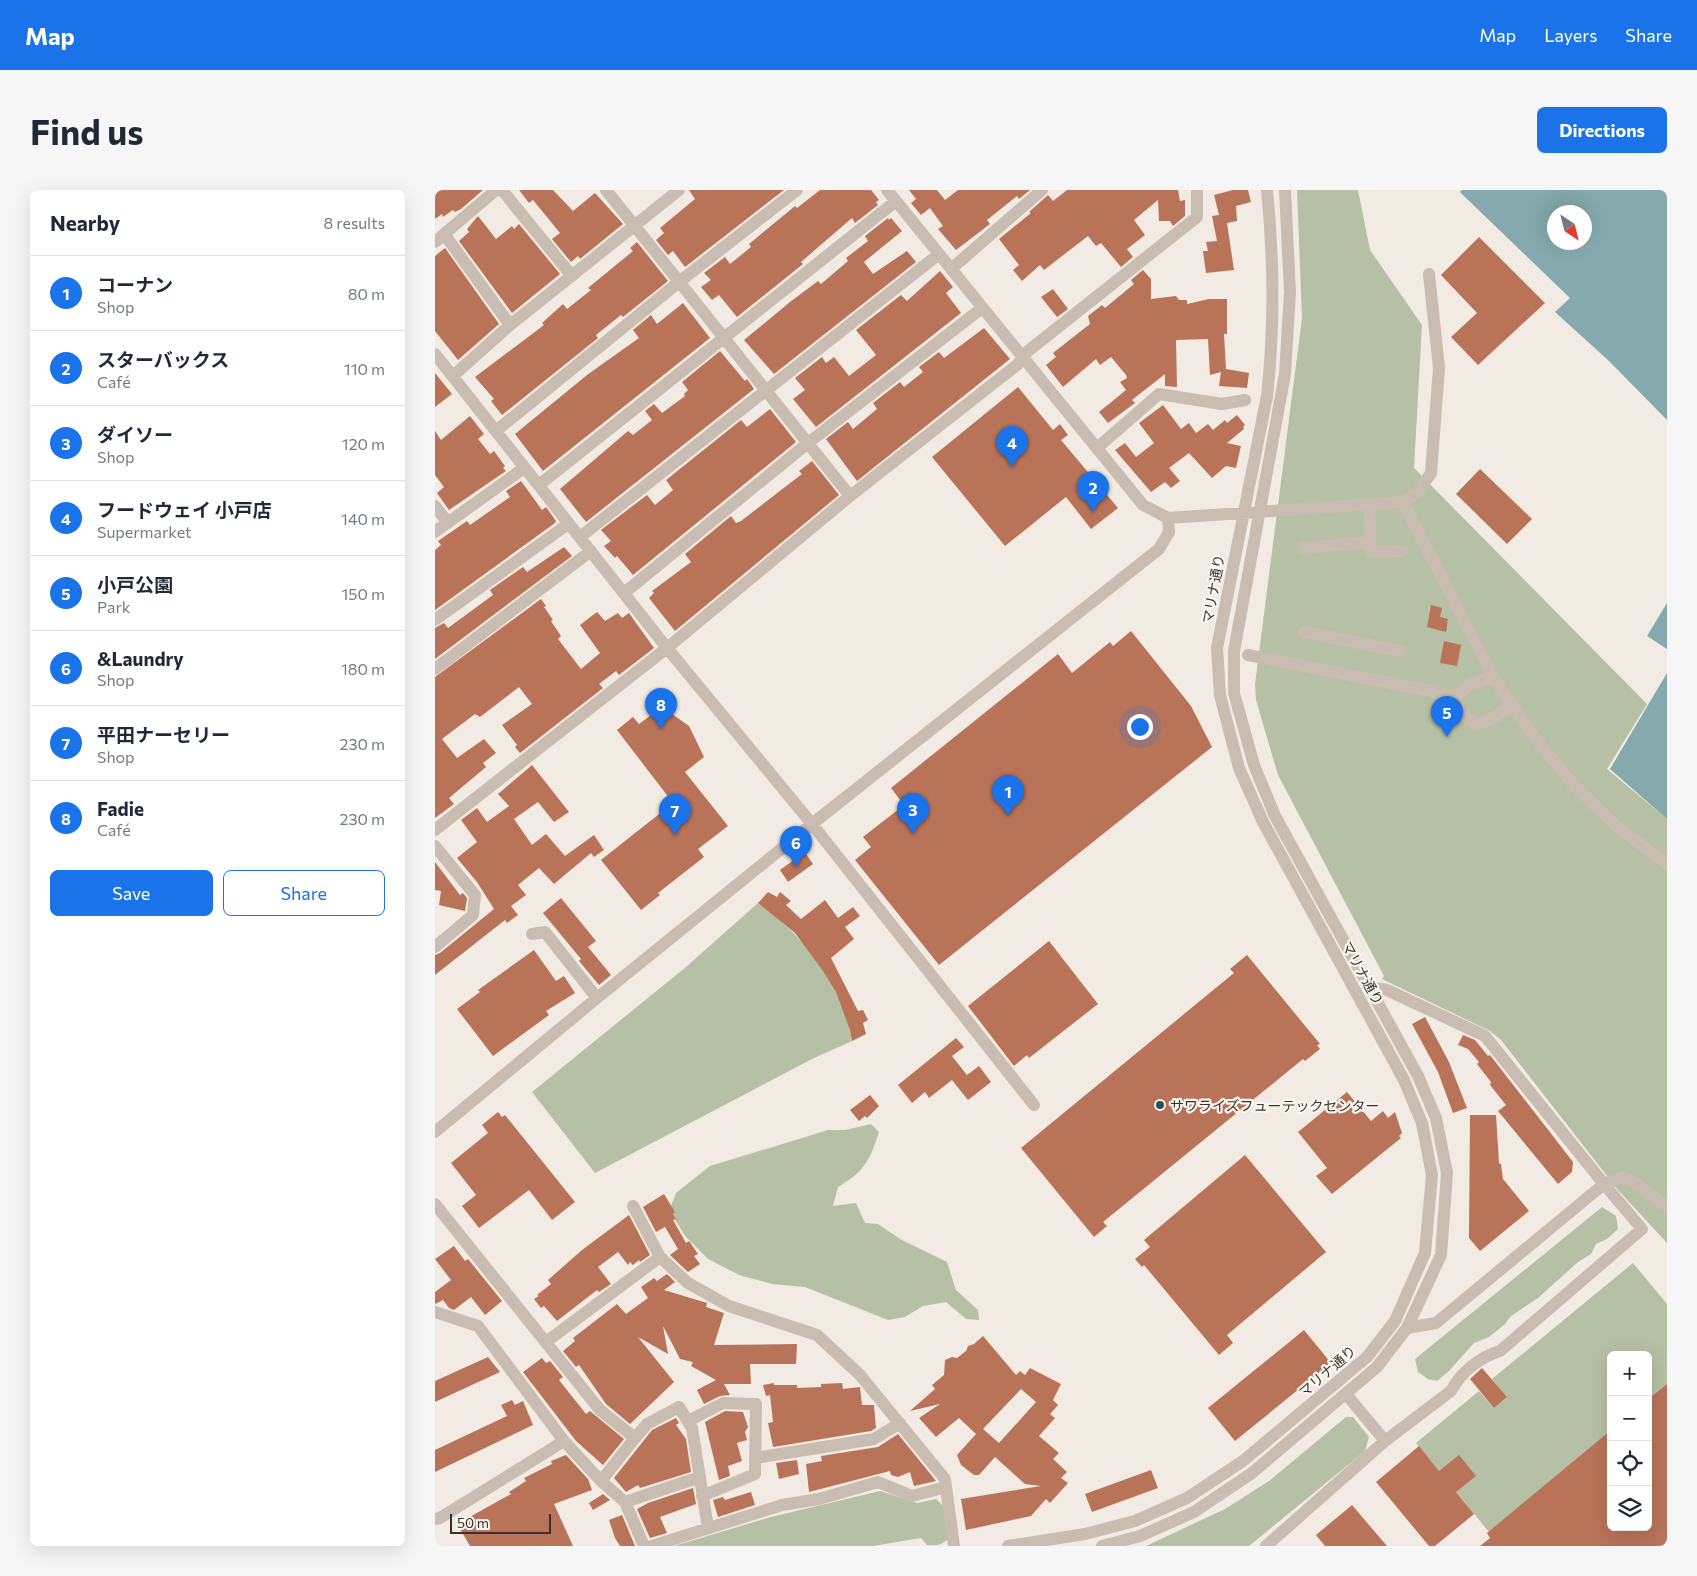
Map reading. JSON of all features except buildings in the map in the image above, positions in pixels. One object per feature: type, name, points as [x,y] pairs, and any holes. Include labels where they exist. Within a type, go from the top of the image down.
[{"type":"street","points":[[497,190],[440,238],[510,325]]},
{"type":"street","points":[[502,190],[571,276]]},
{"type":"street","points":[[606,190],[850,496]]},
{"type":"street","points":[[453,376],[510,325],[679,190]]},
{"type":"street","points":[[496,431],[679,282],[797,190]]},
{"type":"street","points":[[887,190],[1143,505],[1168,518],[1403,502],[1418,492],[1431,473],[1439,368],[1429,274]]},
{"type":"street","points":[[951,269],[1042,190]]},
{"type":"street","points":[[435,830],[667,648],[850,496],[1197,217],[1197,190]]},
{"type":"street","name":"マリナ通り","points":[[1008,1546],[1085,1534],[1135,1521],[1187,1498],[1243,1461],[1367,1357],[1395,1321],[1425,1253],[1432,1175],[1422,1123],[1404,1080],[1263,822],[1239,768],[1219,695],[1217,648],[1267,396],[1272,355],[1274,257],[1267,190]]},
{"type":"street","name":"マリナ通り","points":[[1102,1546],[1140,1536],[1194,1512],[1252,1473],[1346,1394],[1377,1367],[1407,1328],[1441,1255],[1447,1174],[1436,1118],[1418,1076],[1275,816],[1253,765],[1234,692],[1233,651],[1285,374],[1290,292],[1285,190]]},
{"type":"street","points":[[539,485],[896,201]]},
{"type":"street","points":[[580,538],[767,392],[939,254]]},
{"type":"street","points":[[624,593],[808,443],[982,308]]},
{"type":"street","points":[[435,354],[568,524],[812,824],[1034,1105]]},
{"type":"street","points":[[1097,448],[1159,394],[1222,404],[1245,400]]},
{"type":"street","points":[[435,532],[524,468]]},
{"type":"street","points":[[1403,502],[1493,677],[1532,734],[1572,783],[1616,826],[1667,864]]},
{"type":"street","points":[[1369,505],[1370,547]]},
{"type":"street","points":[[435,506],[448,523]]},
{"type":"street","points":[[435,1132],[812,824],[1159,549],[1169,532],[1168,518]]},
{"type":"street","points":[[435,620],[568,524]]},
{"type":"street","points":[[1304,548],[1370,547],[1402,551]]},
{"type":"street","points":[[435,670],[591,552]]},
{"type":"street","points":[[1304,632],[1400,651]]},
{"type":"street","points":[[1248,655],[1455,696],[1470,684],[1493,677]]},
{"type":"street","points":[[1455,696],[1460,711],[1476,725],[1493,718],[1513,705]]},
{"type":"street","points":[[435,846],[475,895],[473,915],[435,946]]},
{"type":"street","points":[[532,934],[545,932],[597,998]]},
{"type":"street","points":[[1266,1546],[1385,1441],[1451,1391],[1457,1380],[1486,1355],[1500,1351],[1642,1229],[1485,1036],[1387,990],[1369,987]]},
{"type":"street","points":[[1407,1328],[1436,1323],[1604,1184],[1623,1177],[1634,1182],[1667,1208]]},
{"type":"street","points":[[435,1204],[600,1410],[635,1438]]},
{"type":"street","points":[[633,1206],[660,1257],[687,1283],[729,1306],[817,1335],[860,1374],[945,1479],[954,1546]]},
{"type":"street","points":[[546,1342],[660,1257]]},
{"type":"street","points":[[435,1312],[477,1326],[564,1441],[601,1481],[625,1502],[644,1546]]},
{"type":"street","points":[[1346,1394],[1385,1441]]},
{"type":"street","points":[[688,1421],[723,1403],[756,1404],[755,1474],[702,1496]]},
{"type":"street","points":[[601,1481],[647,1424],[679,1407],[692,1428],[708,1528]]},
{"type":"street","points":[[755,1458],[874,1439],[900,1423]]},
{"type":"street","points":[[435,1519],[440,1518],[564,1441]]},
{"type":"street","points":[[625,1502],[700,1477]]},
{"type":"street","points":[[652,1546],[782,1505],[819,1499],[878,1482],[912,1496],[946,1487]]},
{"type":"green space","points":[[1297,190],[1358,190],[1370,250],[1422,325],[1414,468],[1647,704],[1607,769],[1667,819],[1667,1243],[1618,1190],[1501,1040],[1490,1031],[1382,979],[1384,976],[1278,775],[1256,700],[1255,684],[1302,318]]},
{"type":"green space","points":[[758,903],[790,930],[819,963],[841,1001],[852,1041],[812,1059],[595,1173],[532,1092],[686,967]]},
{"type":"green space","points":[[871,1124],[879,1132],[869,1158],[854,1176],[838,1187],[833,1206],[856,1203],[865,1223],[878,1224],[900,1239],[947,1262],[956,1290],[978,1310],[979,1320],[966,1319],[946,1302],[923,1306],[905,1317],[888,1320],[805,1287],[772,1284],[739,1275],[708,1259],[686,1237],[675,1220],[671,1206],[676,1193],[710,1166],[828,1130],[845,1130]]},
{"type":"green space","points":[[1602,1207],[1616,1216],[1618,1229],[1607,1239],[1596,1244],[1591,1254],[1578,1262],[1538,1298],[1511,1316],[1505,1324],[1489,1337],[1474,1343],[1448,1372],[1437,1381],[1428,1379],[1418,1372],[1415,1359]]},
{"type":"green space","points":[[1633,1263],[1667,1304],[1667,1384],[1652,1396],[1652,1351],[1607,1351],[1607,1433],[1489,1532],[1416,1443],[1479,1391],[1494,1408],[1506,1398],[1492,1379]]},
{"type":"green space","points":[[1346,1417],[1353,1417],[1369,1437],[1365,1451],[1249,1546],[1146,1546],[1225,1509],[1269,1481]]},
{"type":"green space","points":[[880,1491],[917,1503],[936,1499],[945,1508],[949,1538],[942,1544],[934,1545],[927,1545],[921,1538],[873,1546],[674,1546],[771,1517]]},
{"type":"water","points":[[1462,190],[1667,190],[1667,420],[1609,361],[1555,312],[1570,298],[1460,192]]},
{"type":"water","points":[[1667,603],[1667,649],[1647,636]]},
{"type":"water","points":[[1667,673],[1667,819],[1610,769]]},
{"type":"place","name":"フードウェイ 小戸店","points":[[1012,467]]},
{"type":"place","name":"スターバックス","points":[[1093,512]]},
{"type":"place","name":"Fadie","points":[[661,729]]},
{"type":"place","name":"小戸公園","points":[[1447,737]]},
{"type":"place","name":"コーナン","points":[[1008,816]]},
{"type":"place","name":"ダイソー","points":[[913,834]]},
{"type":"place","name":"平田ナーセリー","points":[[675,835]]},
{"type":"place","name":"&Laundry","points":[[796,867]]},
{"type":"place","name":"サワライズフューテックセンター","points":[[1160,1105]]}]
